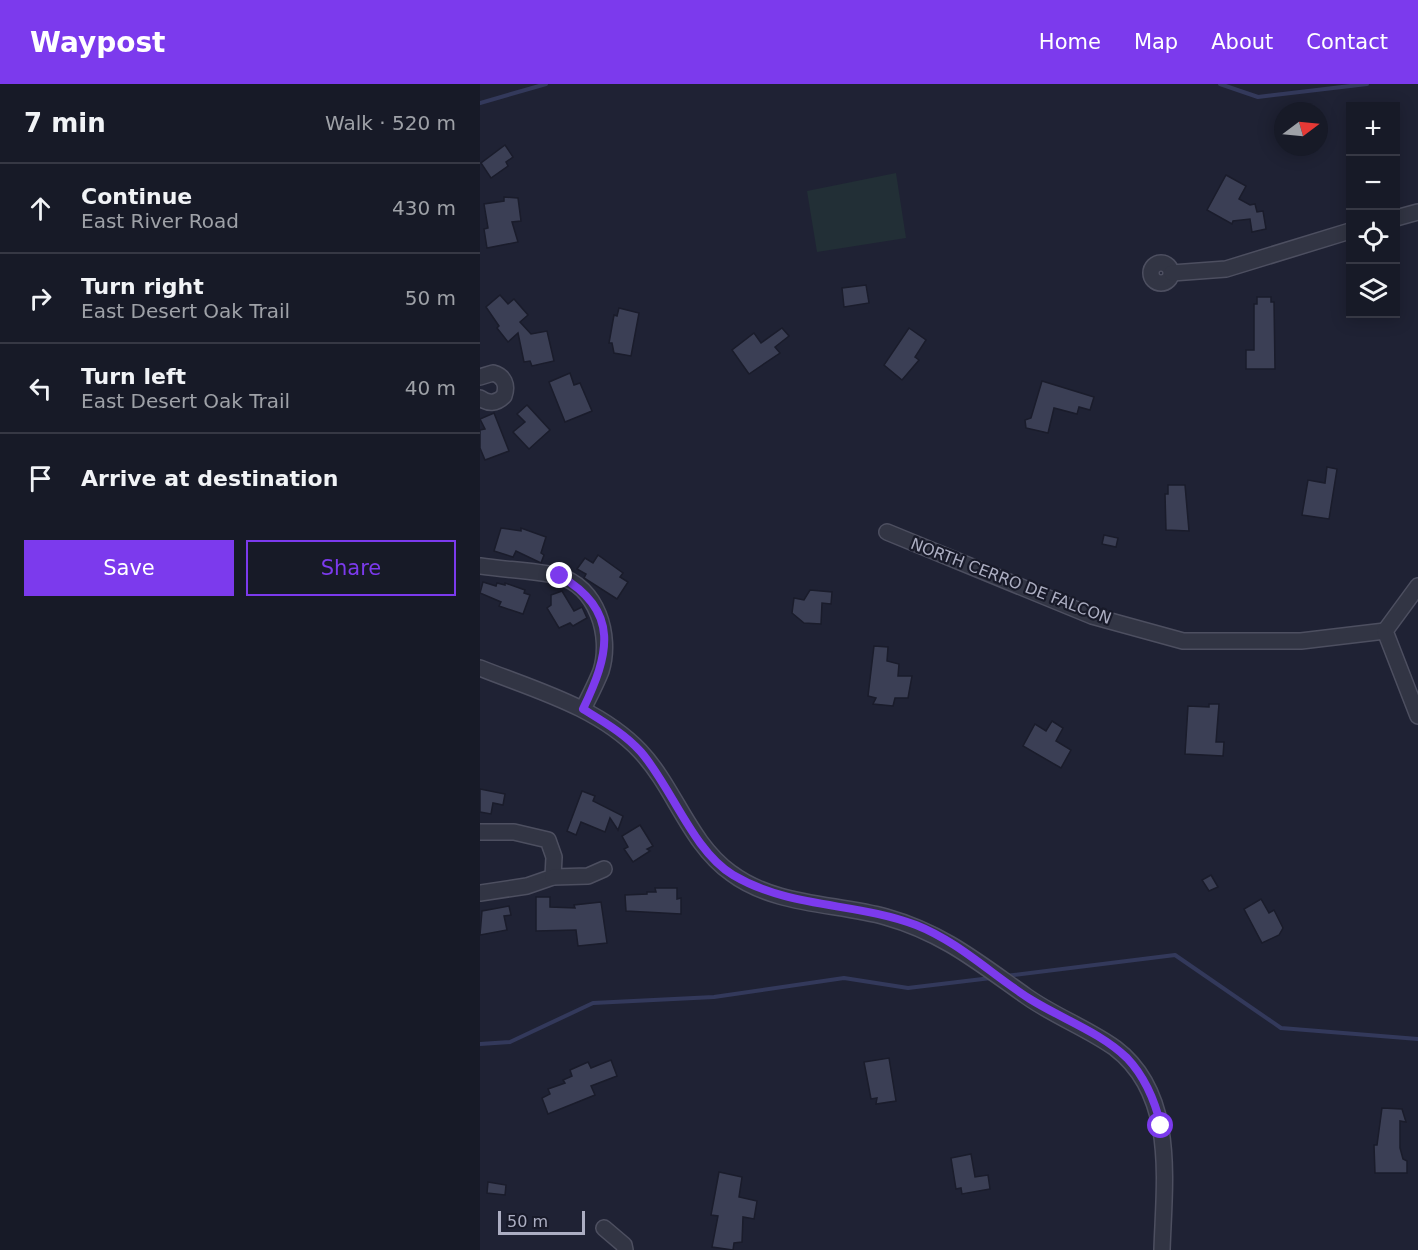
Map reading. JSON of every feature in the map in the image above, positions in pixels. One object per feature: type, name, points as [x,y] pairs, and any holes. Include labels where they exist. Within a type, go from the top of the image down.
[{"type":"street","points":[[1400,217],[1418,212]]},
{"type":"street","points":[[1172,273],[1226,269],[1346,232]]},
{"type":"street","points":[[480,377],[494,373],[502,377],[506,386],[504,396],[495,402],[480,398]]},
{"type":"street","name":"NORTH CERRO DE FALCON","points":[[887,532],[1092,616],[1183,641],[1301,641],[1385,631]]},
{"type":"street","points":[[480,566],[560,576],[579,587],[591,600],[604,635],[604,654],[601,672],[583,709]]},
{"type":"street","points":[[1418,586],[1385,631],[1418,716]]},
{"type":"street","points":[[480,668],[583,709],[617,730],[640,751],[706,849],[731,874],[778,896],[859,910],[916,925],[953,944],[1028,998],[1099,1037],[1127,1058],[1151,1094],[1161,1126],[1164,1175],[1162,1250]]},
{"type":"street","points":[[480,832],[514,832],[548,840],[554,858],[553,877]]},
{"type":"street","points":[[480,893],[527,886],[553,877],[588,876],[604,869]]},
{"type":"street","points":[[604,1228],[624,1245],[625,1250]]},
{"type":"shaded area","points":[[896,173],[906,238],[817,252],[807,191]]},
{"type":"building","points":[[505,145],[513,157],[506,162],[508,166],[491,178],[481,163]]},
{"type":"building","points":[[1226,175],[1246,186],[1239,199],[1250,205],[1255,204],[1257,212],[1263,211],[1266,229],[1252,232],[1250,219],[1233,221],[1232,224],[1207,210]]},
{"type":"building","points":[[504,197],[518,198],[521,221],[512,222],[518,242],[487,248],[484,229],[488,228],[484,204],[504,201]]},
{"type":"building","points":[[866,285],[869,303],[844,307],[842,288]]},
{"type":"building","points":[[500,295],[508,304],[514,299],[528,315],[520,322],[531,334],[547,331],[554,361],[532,366],[530,361],[524,362],[518,333],[508,342],[497,328],[499,326],[486,307]]},
{"type":"building","points":[[1257,297],[1271,297],[1271,302],[1274,302],[1275,369],[1246,369],[1246,350],[1254,350],[1254,304],[1257,304]]},
{"type":"building","points":[[619,308],[639,313],[631,356],[614,353],[612,343],[609,343],[614,315],[617,316]]},
{"type":"building","points":[[782,328],[789,336],[775,347],[780,353],[749,374],[732,350],[754,333],[761,343]]},
{"type":"building","points":[[909,328],[926,340],[915,357],[919,360],[902,380],[884,365]]},
{"type":"building","points":[[570,373],[574,385],[580,383],[592,411],[565,422],[549,382]]},
{"type":"building","points":[[1042,381],[1094,397],[1090,410],[1079,407],[1077,414],[1054,408],[1048,433],[1026,428],[1025,420],[1031,418]]},
{"type":"building","points":[[527,405],[550,430],[529,449],[513,432],[525,422],[517,414]]},
{"type":"building","points":[[494,413],[509,451],[485,460],[480,448],[480,430],[485,429],[480,419]]},
{"type":"building","points":[[1327,467],[1337,469],[1329,519],[1302,515],[1308,480],[1325,483]]},
{"type":"building","points":[[1168,485],[1185,485],[1189,531],[1166,530],[1165,494],[1168,494]]},
{"type":"building","points":[[501,528],[521,531],[521,528],[546,537],[541,553],[544,555],[541,563],[516,551],[513,557],[494,551]]},
{"type":"building","points":[[1104,535],[1118,538],[1116,547],[1102,544]]},
{"type":"building","points":[[598,555],[623,573],[620,577],[628,582],[617,599],[584,578],[586,574],[577,569],[585,558],[593,563]]},
{"type":"building","points":[[483,582],[496,586],[497,583],[505,585],[505,583],[525,590],[524,593],[530,595],[523,614],[499,606],[501,602],[480,593]]},
{"type":"building","points":[[810,590],[832,592],[831,604],[822,603],[821,624],[804,623],[792,613],[794,598],[804,600]]},
{"type":"building","points":[[562,591],[574,611],[582,607],[587,618],[573,626],[570,623],[559,628],[547,608],[551,605],[551,595]]},
{"type":"building","points":[[874,646],[888,647],[887,661],[899,664],[898,676],[912,676],[908,698],[895,698],[893,706],[873,704],[876,698],[868,696]]},
{"type":"building","points":[[1209,704],[1219,704],[1216,742],[1224,742],[1223,756],[1185,754],[1188,706],[1209,707]]},
{"type":"building","points":[[1052,721],[1063,728],[1056,741],[1071,750],[1061,768],[1023,746],[1035,724],[1046,731]]},
{"type":"building","points":[[480,789],[505,794],[503,805],[493,803],[491,814],[480,812]]},
{"type":"building","points":[[582,791],[595,796],[593,801],[623,816],[618,830],[610,818],[605,832],[581,822],[576,835],[567,831]]},
{"type":"building","points":[[640,825],[653,846],[647,849],[650,851],[633,862],[624,849],[628,847],[622,836]]},
{"type":"building","points":[[1211,875],[1218,887],[1209,891],[1202,880]]},
{"type":"building","points":[[655,888],[677,888],[677,899],[681,898],[681,914],[626,911],[625,895],[656,892]]},
{"type":"building","points":[[536,897],[550,897],[550,907],[575,908],[574,905],[601,902],[607,943],[578,946],[576,930],[536,931]]},
{"type":"building","points":[[1261,899],[1269,913],[1274,910],[1283,928],[1279,935],[1262,943],[1244,909]]},
{"type":"building","points":[[509,906],[511,915],[504,916],[507,930],[480,935],[482,911]]},
{"type":"building","points":[[889,1058],[896,1101],[876,1104],[877,1098],[871,1099],[864,1062]]},
{"type":"building","points":[[611,1060],[617,1076],[591,1086],[595,1095],[548,1114],[542,1098],[550,1094],[548,1089],[565,1083],[563,1080],[572,1076],[570,1070],[588,1062],[591,1068]]},
{"type":"building","points":[[1382,1108],[1402,1109],[1406,1122],[1400,1121],[1400,1148],[1403,1159],[1407,1161],[1407,1173],[1375,1173],[1374,1145],[1377,1145]]},
{"type":"building","points":[[971,1154],[975,1177],[988,1175],[990,1189],[962,1194],[961,1188],[956,1189],[951,1158]]},
{"type":"building","points":[[719,1172],[742,1177],[739,1197],[757,1201],[754,1219],[743,1217],[742,1242],[734,1243],[733,1250],[712,1247],[718,1216],[711,1215]]},
{"type":"building","points":[[488,1182],[506,1185],[505,1195],[487,1193]]},
{"type":"waterway","points":[[480,103],[546,84]]},
{"type":"waterway","points":[[1220,84],[1258,97],[1367,84]]},
{"type":"waterway","points":[[1005,976],[1175,955],[1281,1028],[1418,1039]]},
{"type":"waterway","points":[[480,1044],[510,1042],[593,1003],[714,997],[844,978],[908,988],[991,978]]},
{"type":"route","points":[[560,576],[579,587],[591,600],[604,635],[601,672],[583,709],[617,730],[640,751],[706,849],[731,874],[778,896],[876,914],[916,925],[944,939],[1028,998],[1099,1037],[1127,1058],[1151,1094],[1161,1126]]}]
